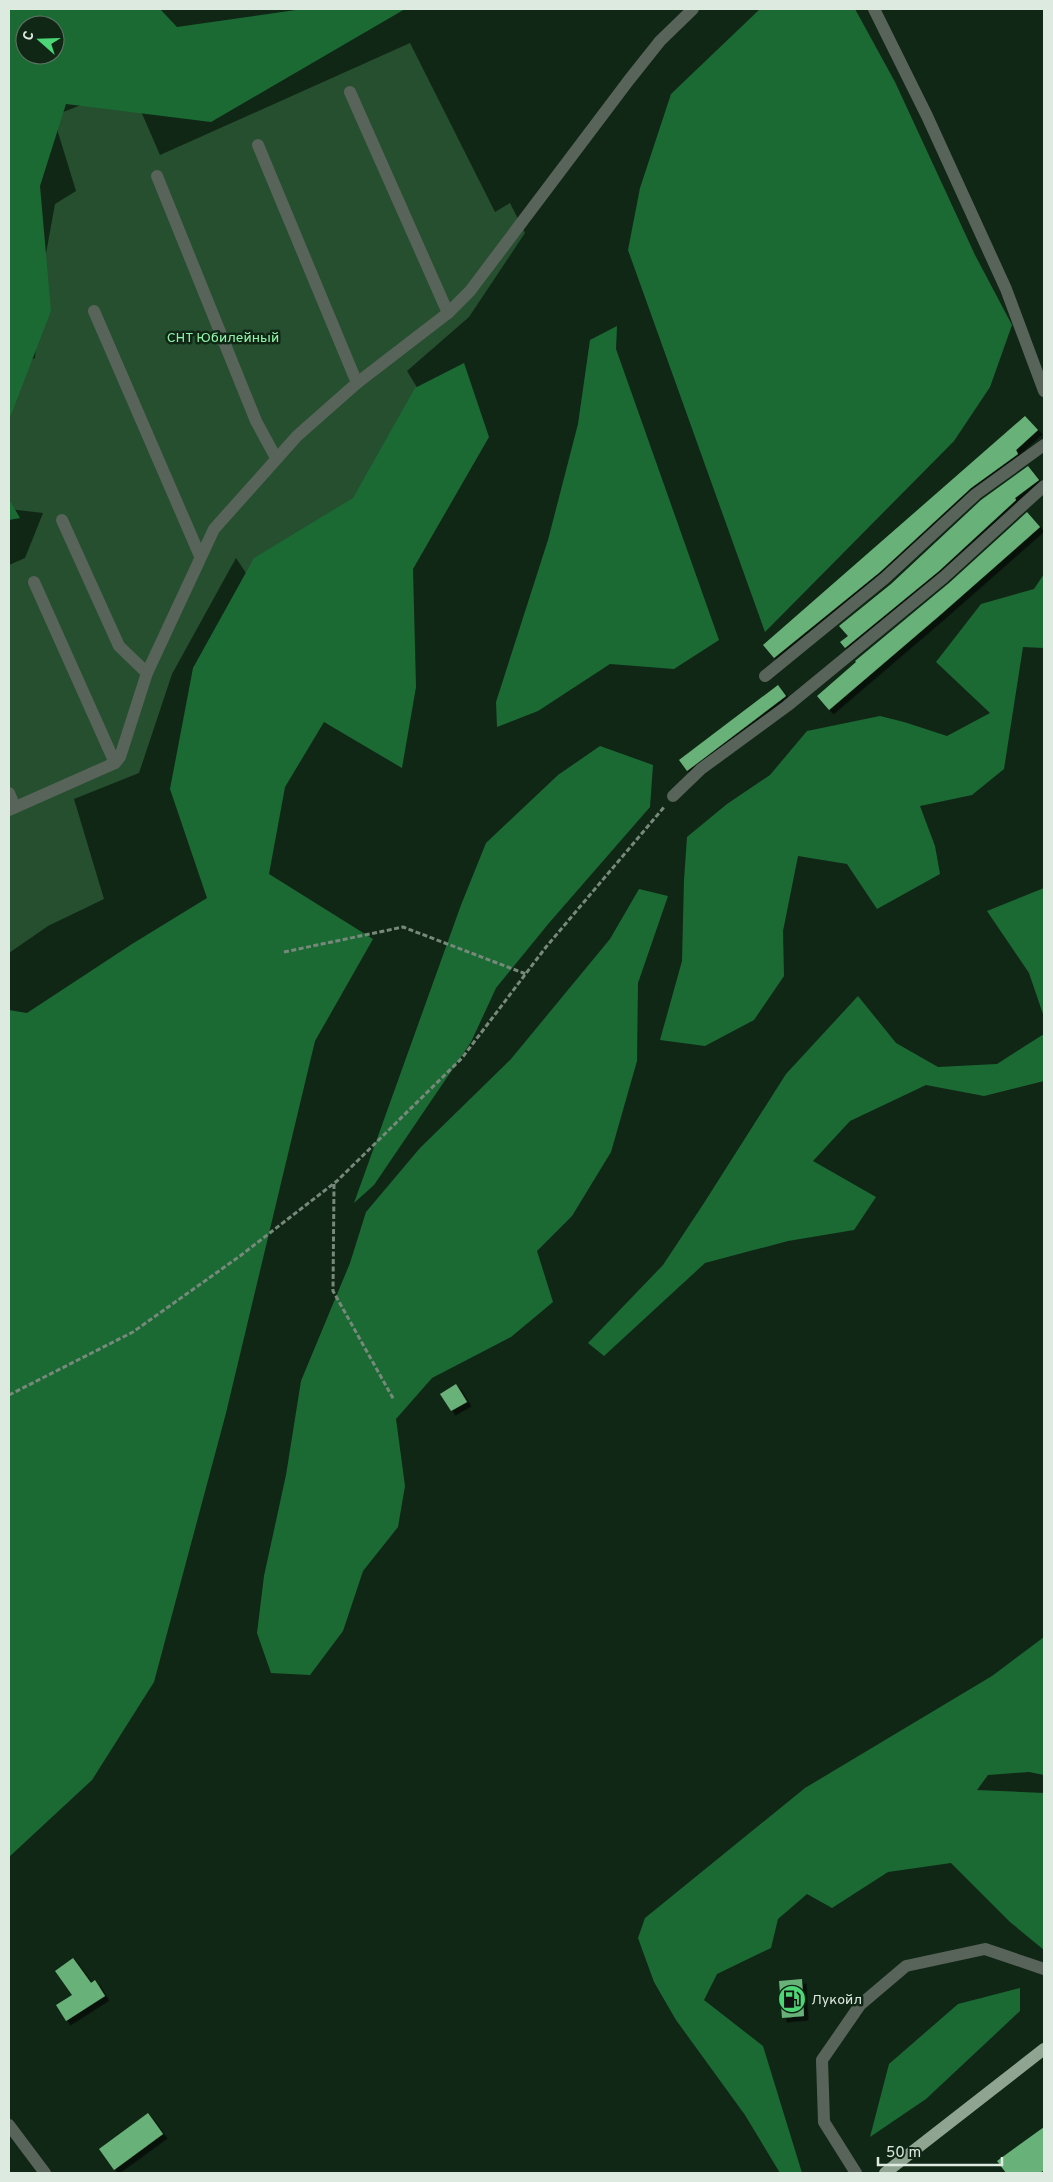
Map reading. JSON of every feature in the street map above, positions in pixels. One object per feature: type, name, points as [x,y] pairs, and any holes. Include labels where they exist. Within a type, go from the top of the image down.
[{"type":"main road","points":[[888,2172],[1043,2053]]},
{"type":"street","points":[[9,793],[12,809],[115,763],[120,757],[147,674],[214,529],[296,436],[357,383],[448,313],[470,291],[660,41],[692,9]]},
{"type":"street","points":[[874,9],[927,116],[1006,288],[1044,391]]},
{"type":"street","points":[[350,92],[448,313]]},
{"type":"street","points":[[258,145],[357,383]]},
{"type":"street","points":[[157,176],[256,421],[276,458]]},
{"type":"street","points":[[94,310],[200,556]]},
{"type":"street","points":[[765,676],[885,578],[976,494],[1044,445]]},
{"type":"street","points":[[673,796],[701,769],[787,706],[944,577],[1044,486]]},
{"type":"street","points":[[62,520],[119,646],[147,674]]},
{"type":"street","points":[[34,582],[115,763]]},
{"type":"street","points":[[856,2173],[824,2122],[822,2060],[860,2005],[906,1966],[985,1950],[1044,1969]]},
{"type":"street","points":[[9,2125],[45,2173]]},
{"type":"path","points":[[9,1396],[133,1332],[240,1256],[334,1183],[462,1058],[546,946],[673,796]]},
{"type":"path","points":[[284,952],[403,927],[526,974]]},
{"type":"path","points":[[334,1183],[333,1291],[394,1400]]},
{"type":"green space","points":[[9,9],[160,9],[177,27],[303,9],[405,9],[211,122],[66,104],[40,186],[51,311],[9,420]]},
{"type":"green space","points":[[760,9],[855,9],[895,82],[975,255],[1012,325],[990,387],[954,441],[765,632],[628,250],[640,188],[671,94]]},
{"type":"green space","name":"СНТ Юбилейный","points":[[410,43],[495,212],[510,203],[525,233],[469,317],[407,371],[418,389],[372,491],[252,582],[236,558],[172,674],[139,773],[74,799],[104,899],[48,926],[9,953],[9,565],[25,558],[43,513],[9,509],[9,369],[35,358],[39,292],[55,204],[76,191],[53,116],[130,86],[160,155]]},
{"type":"green space","points":[[617,326],[616,349],[719,640],[674,669],[610,664],[538,711],[497,727],[496,702],[548,540],[578,424],[590,340]]},
{"type":"green space","points":[[464,363],[489,437],[413,569],[416,687],[402,768],[324,722],[285,787],[269,874],[373,939],[315,1041],[226,1413],[154,1682],[92,1780],[9,1857],[9,1010],[27,1013],[132,944],[207,898],[170,789],[193,668],[254,558],[353,498],[415,388]]},
{"type":"green space","points":[[9,499],[20,518],[9,520]]},
{"type":"green space","points":[[1044,574],[1044,648],[1023,647],[1004,769],[972,795],[920,806],[935,846],[940,874],[877,909],[847,864],[798,856],[783,931],[784,976],[754,1020],[705,1046],[660,1040],[682,961],[687,837],[727,804],[770,775],[807,731],[880,716],[947,736],[990,713],[936,662],[981,604],[1034,589]]},
{"type":"green space","points":[[600,746],[653,765],[650,807],[549,923],[496,988],[471,1042],[374,1185],[354,1203],[461,905],[486,843],[558,775]]},
{"type":"green space","points":[[1044,888],[1044,1017],[1029,973],[987,911]]},
{"type":"green space","points":[[639,889],[668,896],[638,983],[637,1061],[611,1152],[572,1216],[537,1251],[553,1302],[511,1337],[432,1378],[396,1419],[405,1486],[398,1527],[363,1571],[343,1631],[310,1675],[271,1673],[257,1633],[264,1576],[286,1475],[301,1381],[350,1263],[366,1212],[420,1148],[511,1059],[610,939]]},
{"type":"green space","points":[[858,996],[896,1043],[938,1067],[997,1064],[1044,1034],[1044,1081],[984,1096],[926,1085],[850,1121],[813,1161],[876,1197],[854,1230],[788,1241],[705,1263],[604,1356],[588,1343],[663,1265],[786,1074]]},
{"type":"green space","points":[[1044,1637],[1044,1775],[1029,1772],[988,1775],[977,1790],[1044,1793],[1044,1950],[1010,1922],[951,1863],[888,1872],[832,1908],[807,1894],[778,1919],[771,1948],[717,1974],[704,2000],[763,2046],[802,2173],[780,2173],[745,2115],[676,2020],[654,1982],[638,1938],[645,1918],[805,1788],[992,1676]]},
{"type":"green space","points":[[1020,1988],[1020,2011],[926,2099],[870,2137],[889,2064],[958,2004]]},
{"type":"building","points":[[1025,416],[1038,430],[1016,450],[1018,454],[971,488],[880,572],[774,658],[763,645]]},
{"type":"building","points":[[1028,466],[1039,480],[1015,498],[1016,500],[939,571],[845,648],[840,642],[848,636],[839,626],[891,584],[981,500]]},
{"type":"building","points":[[1027,512],[1040,527],[829,710],[817,696],[855,661],[949,583]]},
{"type":"building","points":[[778,685],[786,696],[687,771],[679,760]]},
{"type":"building","points":[[456,1384],[467,1402],[451,1411],[440,1394]]},
{"type":"building","points":[[73,1958],[91,1983],[95,1980],[105,1996],[66,2021],[56,2005],[72,1995],[55,1971]]},
{"type":"building","points":[[802,1979],[804,2016],[782,2018],[779,1981]]},
{"type":"building","points":[[148,2113],[163,2134],[114,2170],[99,2149]]},
{"type":"building","points":[[1044,2127],[1044,2170],[1040,2173],[1006,2173],[997,2161]]},
{"type":"place","name":"Лукойл","points":[[792,1999]]}]
